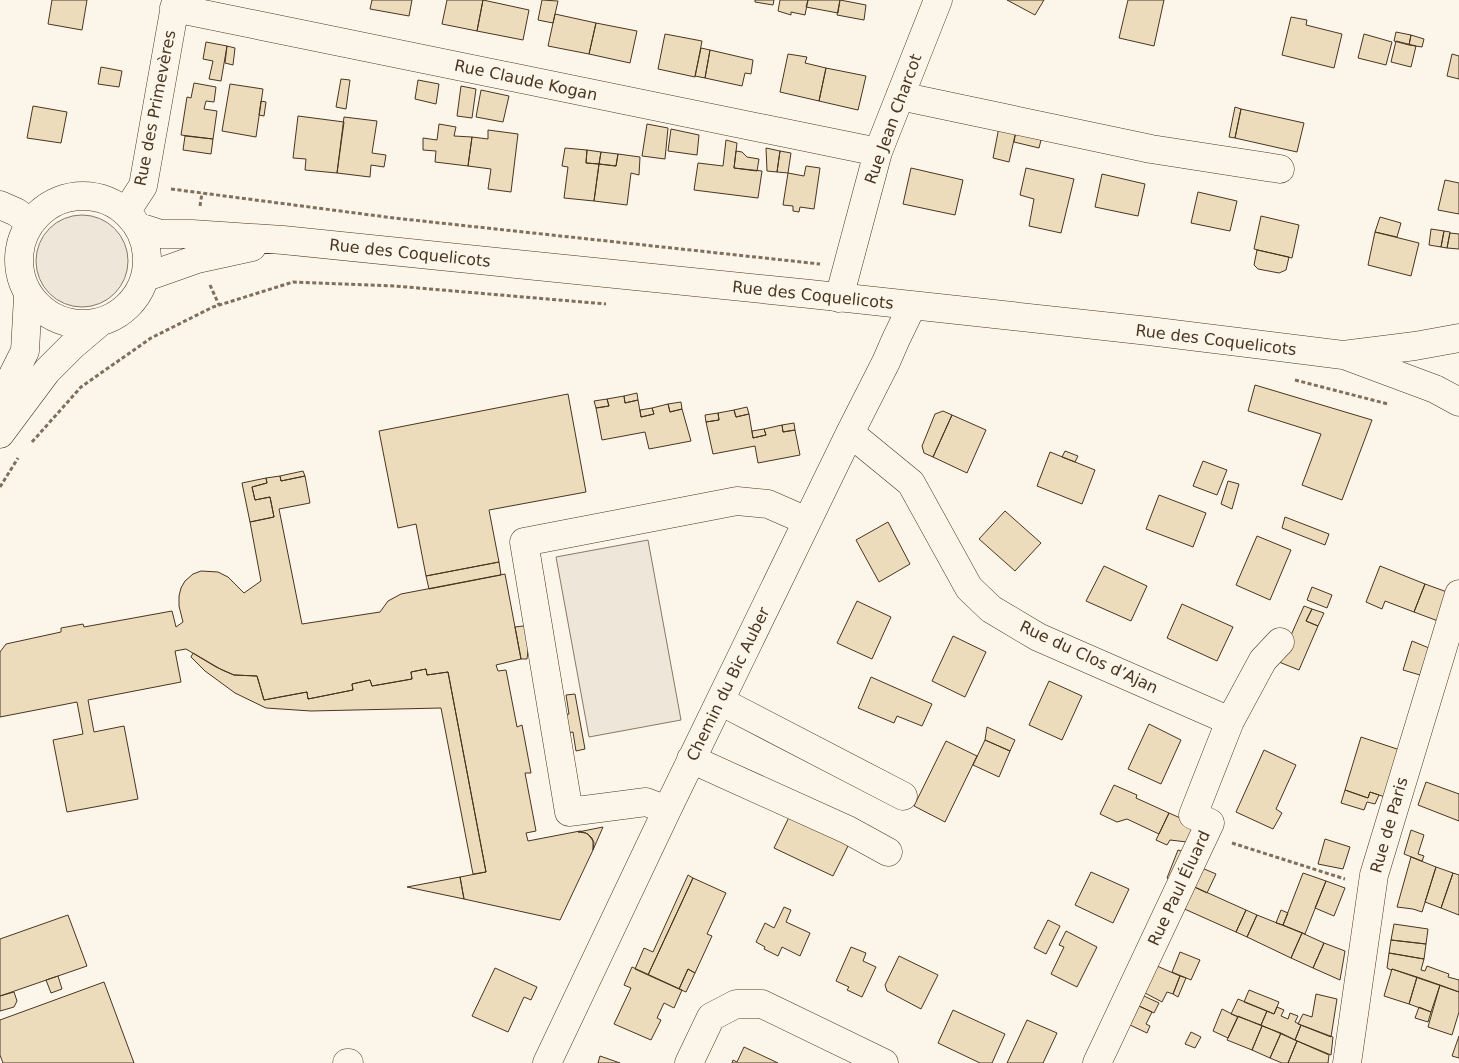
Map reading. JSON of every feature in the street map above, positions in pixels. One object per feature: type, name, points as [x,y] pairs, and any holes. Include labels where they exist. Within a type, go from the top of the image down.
[{"type":"street","name":"Rue Jean Charcot","points":[[839,298],[878,152],[938,0]]},
{"type":"street","name":"Rue Claude Kogan","points":[[175,4],[878,152]]},
{"type":"street","name":"Rue des Primevères","points":[[132,219],[143,186],[175,4]]},
{"type":"street","points":[[900,96],[1151,149],[1280,169]]},
{"type":"street","points":[[0,434],[47,371],[99,323],[120,314],[136,298],[146,277],[148,256],[143,235],[132,219],[107,200],[85,196],[64,198],[44,208],[30,222],[19,247],[19,273],[28,296],[42,311],[59,321],[79,325],[99,323]]},
{"type":"street","points":[[0,205],[16,212],[30,222]]},
{"type":"street","name":"Rue des Coquelicots","points":[[132,219],[162,234],[283,240],[1139,330],[1343,355],[1427,386],[1459,402]]},
{"type":"street","name":"Rue des Coquelicots","points":[[146,277],[197,259],[283,240]]},
{"type":"street","points":[[0,401],[25,351],[28,296]]},
{"type":"street","name":"Chemin du Bic Auber","points":[[547,1063],[691,759],[912,306]]},
{"type":"street","name":"Rue des Coquelicots","points":[[1343,355],[1415,346],[1459,338]]},
{"type":"street","name":"Rue du Clos d’Ajan","points":[[850,433],[910,483],[969,588],[991,610],[1038,638],[1230,721]]},
{"type":"street","points":[[667,810],[646,802],[570,812],[524,542],[737,501],[768,504],[807,521]]},
{"type":"street","name":"Rue de Paris","points":[[1347,1063],[1372,888],[1380,853],[1459,594]]},
{"type":"street","points":[[1230,721],[1263,660],[1280,642]]},
{"type":"street","points":[[720,700],[903,796]]},
{"type":"street","name":"Rue Paul Éluard","points":[[1097,1063],[1210,823],[1193,814],[1230,721]]},
{"type":"street","points":[[691,759],[848,830],[888,852]]},
{"type":"street","points":[[690,1063],[711,1016],[736,1004],[762,1004],[884,1063]]},
{"type":"path","points":[[143,186],[394,218],[822,264]]},
{"type":"path","points":[[209,281],[219,305]]},
{"type":"path","points":[[31,444],[81,386],[151,338],[219,305],[293,282],[395,286],[612,305]]},
{"type":"path","points":[[0,487],[18,458]]},
{"type":"path","points":[[1205,834],[1372,888]]},
{"type":"shaded area","points":[[73,215],[91,215],[108,222],[121,235],[128,252],[128,270],[121,287],[108,300],[91,307],[73,307],[56,300],[43,287],[36,270],[36,252],[43,235],[56,222]]},
{"type":"shaded area","points":[[648,540],[681,720],[589,737],[556,557]]},
{"type":"building","points":[[52,0],[87,0],[82,30],[48,24]]},
{"type":"building","points":[[372,0],[412,0],[409,16],[370,9]]},
{"type":"building","points":[[447,0],[483,0],[477,31],[442,24]]},
{"type":"building","points":[[483,0],[529,10],[523,40],[477,31]]},
{"type":"building","points":[[542,0],[558,1],[553,23],[538,20]]},
{"type":"building","points":[[755,0],[774,0],[773,5],[755,2]]},
{"type":"building","points":[[780,0],[808,0],[805,15],[791,12],[791,15],[778,11]]},
{"type":"building","points":[[808,0],[840,0],[838,13],[806,7]]},
{"type":"building","points":[[840,0],[866,5],[864,20],[837,15]]},
{"type":"building","points":[[1007,0],[1044,0],[1035,15]]},
{"type":"building","points":[[1128,0],[1164,0],[1154,46],[1119,38]]},
{"type":"building","points":[[555,14],[596,23],[589,54],[548,46]]},
{"type":"building","points":[[1291,17],[1307,20],[1306,25],[1342,34],[1334,68],[1282,55]]},
{"type":"building","points":[[596,23],[637,31],[630,63],[589,54]]},
{"type":"building","points":[[1396,32],[1411,35],[1409,45],[1394,41]]},
{"type":"building","points":[[665,34],[702,41],[695,77],[658,69]]},
{"type":"building","points":[[1364,34],[1392,42],[1386,65],[1358,58]]},
{"type":"building","points":[[1411,35],[1424,39],[1422,47],[1409,45]]},
{"type":"building","points":[[1396,41],[1416,46],[1411,67],[1391,62]]},
{"type":"building","points":[[206,42],[227,46],[221,81],[209,79],[213,61],[203,59]]},
{"type":"building","points":[[227,46],[235,48],[233,65],[225,63]]},
{"type":"building","points":[[701,48],[710,50],[705,78],[695,76]]},
{"type":"building","points":[[710,50],[753,60],[751,74],[745,73],[742,86],[705,78]]},
{"type":"building","points":[[788,54],[807,57],[805,63],[826,68],[819,101],[780,92]]},
{"type":"building","points":[[1452,54],[1459,56],[1459,79],[1447,76]]},
{"type":"building","points":[[101,67],[122,71],[119,87],[98,84]]},
{"type":"building","points":[[826,68],[866,76],[858,110],[819,101]]},
{"type":"building","points":[[341,79],[350,80],[346,109],[336,107]]},
{"type":"building","points":[[418,80],[439,84],[436,104],[415,99]]},
{"type":"building","points":[[194,83],[216,87],[214,102],[206,101],[204,109],[217,111],[213,139],[181,135],[187,97],[191,98]]},
{"type":"building","points":[[230,84],[263,89],[256,137],[222,131]]},
{"type":"building","points":[[461,86],[476,89],[472,118],[457,116]]},
{"type":"building","points":[[481,90],[509,96],[503,122],[476,117]]},
{"type":"building","points":[[261,101],[266,102],[264,116],[259,115]]},
{"type":"building","points":[[33,106],[67,112],[61,143],[27,138]]},
{"type":"building","points":[[1235,107],[1241,109],[1235,138],[1229,137]]},
{"type":"building","points":[[1241,109],[1304,123],[1297,152],[1235,138]]},
{"type":"building","points":[[298,116],[344,122],[337,173],[305,170],[306,159],[293,158]]},
{"type":"building","points":[[344,117],[377,121],[372,153],[386,155],[384,167],[371,165],[370,177],[337,173]]},
{"type":"building","points":[[439,124],[456,127],[454,136],[472,137],[468,166],[435,162],[436,151],[423,150],[423,138],[437,140]]},
{"type":"building","points":[[647,124],[668,128],[665,159],[642,156]]},
{"type":"building","points":[[999,127],[1016,131],[1009,162],[993,158]]},
{"type":"building","points":[[671,129],[699,135],[697,155],[668,151]]},
{"type":"building","points":[[488,130],[518,134],[511,192],[488,189],[491,169],[468,166],[472,137],[488,139]]},
{"type":"building","points":[[1016,131],[1042,136],[1039,148],[1014,142]]},
{"type":"building","points":[[185,136],[213,139],[211,154],[183,150]]},
{"type":"building","points":[[726,140],[737,143],[734,168],[762,171],[758,198],[694,190],[698,163],[723,166]]},
{"type":"building","points":[[565,148],[587,150],[586,163],[599,164],[594,201],[564,198],[568,167],[562,166]]},
{"type":"building","points":[[766,148],[780,151],[777,172],[767,171]]},
{"type":"building","points":[[587,150],[601,152],[599,164],[586,163]]},
{"type":"building","points":[[736,151],[742,152],[747,157],[759,159],[757,171],[734,168]]},
{"type":"building","points":[[780,151],[791,153],[788,173],[777,172]]},
{"type":"building","points":[[601,152],[618,154],[616,166],[599,164]]},
{"type":"building","points":[[618,154],[640,157],[639,175],[631,173],[627,205],[594,201],[599,164],[616,166]]},
{"type":"building","points":[[806,166],[820,168],[814,209],[800,207],[799,212],[793,211],[793,206],[783,205],[788,173],[804,176]]},
{"type":"building","points":[[911,168],[963,180],[955,215],[903,204]]},
{"type":"building","points":[[1026,168],[1074,179],[1061,233],[1029,226],[1034,199],[1020,195]]},
{"type":"building","points":[[1102,174],[1145,184],[1138,216],[1095,207]]},
{"type":"building","points":[[1445,180],[1459,183],[1459,214],[1438,210]]},
{"type":"building","points":[[1198,192],[1237,201],[1230,231],[1191,223]]},
{"type":"building","points":[[1261,216],[1299,225],[1292,258],[1254,249]]},
{"type":"building","points":[[1380,217],[1401,223],[1397,237],[1375,232]]},
{"type":"building","points":[[1431,229],[1444,231],[1441,247],[1429,245]]},
{"type":"building","points":[[1444,231],[1450,232],[1447,248],[1441,247]]},
{"type":"building","points":[[1375,232],[1419,243],[1411,276],[1368,265]]},
{"type":"building","points":[[1450,233],[1459,234],[1459,249],[1447,248]]},
{"type":"building","points":[[1257,250],[1289,257],[1286,270],[1279,273],[1258,269],[1254,265]]},
{"type":"building","points":[[1255,385],[1372,420],[1342,500],[1302,485],[1321,434],[1248,411]]},
{"type":"building","points":[[637,393],[638,400],[625,403],[624,396]]},
{"type":"building","points":[[568,394],[586,492],[489,510],[499,562],[426,576],[416,524],[398,528],[379,431]]},
{"type":"building","points":[[624,396],[625,403],[638,400],[641,417],[654,414],[652,408],[668,404],[670,412],[682,409],[691,441],[649,449],[645,432],[602,440],[596,408],[609,406],[607,399]]},
{"type":"building","points":[[607,399],[609,406],[596,408],[594,401]]},
{"type":"building","points":[[681,402],[682,409],[670,412],[668,404]]},
{"type":"building","points":[[747,407],[749,414],[736,417],[734,410]]},
{"type":"building","points":[[652,408],[654,414],[641,417],[640,410]]},
{"type":"building","points":[[734,410],[736,417],[749,414],[753,438],[766,435],[764,429],[782,425],[783,432],[795,430],[800,455],[758,463],[755,446],[713,454],[706,422],[719,420],[718,413]]},
{"type":"building","points":[[943,411],[952,415],[933,457],[924,453],[922,446],[935,414]]},
{"type":"building","points":[[718,413],[719,420],[706,422],[705,415]]},
{"type":"building","points":[[952,415],[986,430],[967,473],[933,457]]},
{"type":"building","points":[[794,423],[795,430],[783,432],[782,425]]},
{"type":"building","points":[[764,429],[766,435],[753,438],[752,431]]},
{"type":"building","points":[[1065,451],[1078,456],[1075,462],[1062,457]]},
{"type":"building","points":[[1050,452],[1095,470],[1082,504],[1037,486]]},
{"type":"building","points":[[1203,461],[1227,470],[1217,495],[1193,486]]},
{"type":"building","points":[[303,471],[305,476],[281,481],[280,476]]},
{"type":"building","points":[[280,476],[281,481],[305,476],[310,503],[279,509],[302,624],[380,612],[388,601],[401,594],[505,574],[521,659],[496,665],[498,671],[506,670],[517,727],[522,725],[531,773],[525,773],[536,831],[526,833],[528,841],[580,831],[588,834],[593,841],[593,850],[560,920],[464,899],[460,877],[486,872],[448,672],[427,675],[426,669],[411,672],[412,679],[372,686],[370,680],[352,684],[353,690],[308,699],[307,692],[264,700],[257,676],[234,675],[216,667],[186,649],[175,651],[181,682],[88,700],[94,732],[124,726],[138,799],[67,812],[53,740],[83,734],[77,702],[0,717],[0,652],[6,644],[61,632],[61,628],[83,624],[84,627],[172,611],[176,627],[183,622],[179,606],[181,588],[185,581],[193,574],[201,571],[218,572],[228,577],[244,593],[261,581],[250,522],[274,517],[270,497],[255,500],[252,487],[267,483],[266,478]]},
{"type":"building","points":[[266,478],[267,483],[252,487],[255,500],[270,497],[274,517],[250,522],[242,483]]},
{"type":"building","points":[[1228,481],[1239,484],[1232,509],[1221,504]]},
{"type":"building","points":[[1159,495],[1206,513],[1193,547],[1146,529]]},
{"type":"building","points":[[1005,511],[1041,543],[1015,571],[979,539]]},
{"type":"building","points":[[1285,517],[1329,534],[1325,545],[1282,528]]},
{"type":"building","points":[[888,522],[910,564],[879,582],[856,540]]},
{"type":"building","points":[[1257,536],[1291,550],[1270,600],[1236,585]]},
{"type":"building","points":[[499,562],[501,575],[429,589],[426,576]]},
{"type":"building","points":[[1104,566],[1147,586],[1131,621],[1086,601]]},
{"type":"building","points":[[1380,566],[1425,584],[1414,612],[1385,601],[1382,609],[1366,602]]},
{"type":"building","points":[[1425,584],[1447,592],[1438,621],[1414,612]]},
{"type":"building","points":[[1312,587],[1332,595],[1327,608],[1307,600]]},
{"type":"building","points":[[857,601],[891,617],[872,659],[837,643]]},
{"type":"building","points":[[1182,604],[1233,627],[1217,661],[1167,638]]},
{"type":"building","points":[[1304,606],[1312,609],[1306,621],[1318,626],[1299,670],[1279,662]]},
{"type":"building","points":[[1312,609],[1324,613],[1318,626],[1306,621]]},
{"type":"building","points":[[531,625],[527,659],[521,659],[515,627]]},
{"type":"building","points":[[953,636],[986,652],[965,697],[932,681]]},
{"type":"building","points":[[1412,641],[1429,648],[1420,675],[1403,670]]},
{"type":"building","points":[[193,653],[234,675],[257,676],[264,700],[307,692],[308,699],[353,690],[352,684],[370,680],[372,686],[412,679],[411,672],[426,669],[427,675],[448,672],[486,872],[473,874],[441,708],[311,711],[266,708],[235,693],[205,671],[191,657]]},
{"type":"building","points":[[871,677],[932,704],[922,726],[897,716],[894,723],[858,708]]},
{"type":"building","points":[[1049,681],[1082,696],[1062,740],[1029,725]]},
{"type":"building","points":[[575,694],[585,749],[576,751],[573,732],[567,733],[563,715],[569,714],[566,695]]},
{"type":"building","points":[[1149,724],[1181,740],[1161,784],[1128,769]]},
{"type":"building","points":[[987,727],[1015,740],[1010,751],[985,740]]},
{"type":"building","points":[[1361,737],[1400,750],[1385,797],[1370,792],[1368,798],[1345,790]]},
{"type":"building","points":[[985,740],[1010,751],[999,777],[973,765]]},
{"type":"building","points":[[946,741],[977,756],[945,822],[914,806]]},
{"type":"building","points":[[1264,750],[1296,765],[1276,809],[1282,813],[1273,829],[1236,812]]},
{"type":"building","points":[[1426,782],[1459,794],[1459,821],[1418,805]]},
{"type":"building","points":[[1114,785],[1137,795],[1136,798],[1169,813],[1159,834],[1127,819],[1117,822],[1100,814]]},
{"type":"building","points":[[1345,790],[1368,798],[1370,792],[1379,795],[1375,804],[1367,802],[1364,810],[1341,803]]},
{"type":"building","points":[[791,813],[850,842],[833,876],[774,848]]},
{"type":"building","points":[[1169,813],[1196,825],[1187,842],[1170,840],[1167,845],[1156,840]]},
{"type":"building","points":[[603,827],[593,850],[594,843],[592,838],[586,833],[578,832]]},
{"type":"building","points":[[1411,830],[1424,835],[1418,854],[1424,856],[1422,861],[1404,854]]},
{"type":"building","points":[[1325,839],[1350,847],[1343,869],[1318,864]]},
{"type":"building","points":[[1178,850],[1188,853],[1177,882],[1167,878]]},
{"type":"building","points":[[1411,857],[1436,867],[1422,912],[1397,907]]},
{"type":"building","points":[[1195,865],[1216,874],[1207,893],[1188,884]]},
{"type":"building","points":[[1436,867],[1453,873],[1441,908],[1425,902]]},
{"type":"building","points":[[1091,872],[1129,889],[1113,923],[1075,905]]},
{"type":"building","points":[[1303,873],[1326,881],[1305,934],[1283,925]]},
{"type":"building","points":[[1453,873],[1459,875],[1459,915],[1441,908]]},
{"type":"building","points":[[688,875],[693,878],[648,975],[635,969],[644,948],[653,952]]},
{"type":"building","points":[[460,877],[464,899],[407,887]]},
{"type":"building","points":[[693,878],[726,893],[707,934],[712,936],[695,973],[688,969],[679,989],[648,975]]},
{"type":"building","points":[[1326,881],[1345,888],[1334,916],[1315,908]]},
{"type":"building","points":[[1188,884],[1246,910],[1236,932],[1180,907]]},
{"type":"building","points":[[784,907],[791,910],[786,922],[810,933],[800,956],[782,947],[778,956],[764,949],[765,947],[756,942],[765,923],[774,928]]},
{"type":"building","points":[[1246,910],[1257,915],[1247,937],[1236,932]]},
{"type":"building","points":[[1281,910],[1288,913],[1283,925],[1276,923]]},
{"type":"building","points":[[68,915],[87,966],[0,996],[0,939]]},
{"type":"building","points":[[1257,915],[1302,933],[1291,958],[1247,937]]},
{"type":"building","points":[[1048,920],[1060,926],[1046,954],[1034,948]]},
{"type":"building","points":[[1394,924],[1428,929],[1426,944],[1391,940]]},
{"type":"building","points":[[1066,931],[1097,947],[1077,987],[1051,974],[1064,947],[1059,945]]},
{"type":"building","points":[[1302,933],[1324,943],[1313,968],[1291,958]]},
{"type":"building","points":[[1391,940],[1426,944],[1424,959],[1389,953]]},
{"type":"building","points":[[1324,943],[1345,951],[1340,980],[1313,968]]},
{"type":"building","points":[[851,947],[866,953],[863,961],[876,967],[862,997],[847,990],[849,987],[836,981]]},
{"type":"building","points":[[1180,952],[1200,960],[1191,980],[1172,972]]},
{"type":"building","points":[[1389,953],[1424,959],[1421,970],[1425,971],[1427,966],[1449,974],[1448,977],[1459,980],[1459,992],[1387,968]]},
{"type":"building","points":[[899,956],[938,975],[921,1009],[887,991],[885,985]]},
{"type":"building","points":[[1157,966],[1180,976],[1173,994],[1167,992],[1162,1002],[1145,993]]},
{"type":"building","points":[[632,967],[682,990],[674,1008],[664,1003],[657,1018],[661,1020],[651,1040],[614,1024],[631,988],[624,985]]},
{"type":"building","points":[[495,968],[537,987],[531,1000],[524,997],[508,1032],[472,1016]]},
{"type":"building","points":[[688,969],[695,973],[686,992],[679,989]]},
{"type":"building","points":[[1392,969],[1417,977],[1409,1004],[1384,996]]},
{"type":"building","points":[[58,976],[62,989],[51,993],[46,980]]},
{"type":"building","points":[[1180,976],[1186,978],[1178,997],[1173,994]]},
{"type":"building","points":[[1417,977],[1440,985],[1431,1012],[1409,1004]]},
{"type":"building","points":[[104,982],[134,1063],[3,1063],[0,1055],[0,1020]]},
{"type":"building","points":[[1440,985],[1459,992],[1459,1012],[1452,1035],[1428,1027]]},
{"type":"building","points":[[1249,990],[1279,1002],[1274,1014],[1244,1002]]},
{"type":"building","points":[[14,992],[17,1001],[14,1007],[0,1011],[0,996]]},
{"type":"building","points":[[1316,994],[1337,999],[1331,1037],[1298,1024],[1303,1014],[1312,1017]]},
{"type":"building","points":[[1144,996],[1159,1003],[1154,1013],[1139,1006]]},
{"type":"building","points":[[1238,999],[1267,1011],[1261,1025],[1231,1014]]},
{"type":"building","points":[[1139,1006],[1152,1012],[1146,1024],[1150,1026],[1147,1033],[1130,1025]]},
{"type":"building","points":[[1277,1007],[1284,1010],[1281,1016],[1288,1019],[1290,1013],[1298,1016],[1295,1022],[1301,1025],[1295,1040],[1261,1025],[1267,1011],[1274,1014]]},
{"type":"building","points":[[1419,1007],[1431,1012],[1428,1022],[1415,1018]]},
{"type":"building","points":[[1222,1009],[1238,1017],[1228,1038],[1213,1031]]},
{"type":"building","points":[[953,1010],[1005,1034],[992,1063],[980,1063],[938,1043]]},
{"type":"building","points":[[1238,1016],[1262,1026],[1252,1050],[1227,1040]]},
{"type":"building","points":[[1027,1020],[1057,1033],[1043,1063],[1007,1063]]},
{"type":"building","points":[[1301,1025],[1333,1037],[1331,1055],[1295,1040]]},
{"type":"building","points":[[1262,1026],[1281,1033],[1270,1058],[1252,1050]]},
{"type":"building","points":[[1191,1032],[1201,1037],[1195,1048],[1185,1044]]},
{"type":"building","points":[[1281,1033],[1297,1041],[1288,1063],[1282,1063],[1270,1058]]},
{"type":"building","points":[[1459,1036],[1459,1058],[1452,1056]]},
{"type":"building","points":[[1297,1041],[1329,1055],[1328,1063],[1288,1063]]},
{"type":"building","points":[[744,1047],[778,1063],[732,1063],[733,1060],[737,1062]]},
{"type":"building","points":[[600,1056],[620,1063],[598,1063]]}]
